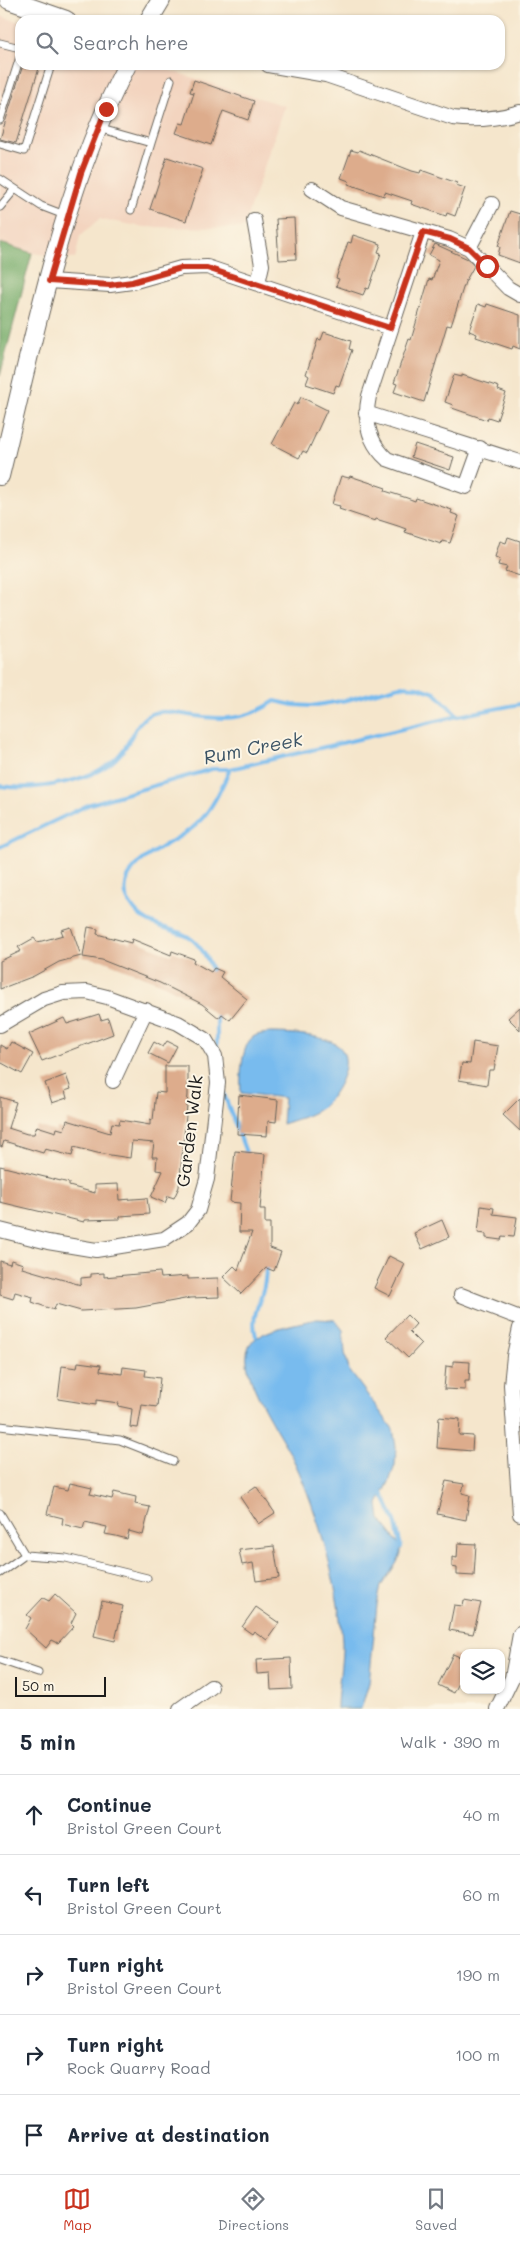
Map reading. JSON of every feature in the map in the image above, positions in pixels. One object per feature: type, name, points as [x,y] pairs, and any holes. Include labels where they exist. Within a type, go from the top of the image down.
[{"type":"street","points":[[9,0],[34,12],[46,15]]},
{"type":"street","points":[[152,15],[161,0]]},
{"type":"street","points":[[0,476],[67,216],[98,128],[125,70]]},
{"type":"street","points":[[297,70],[326,75],[453,118],[474,121],[499,118],[520,112]]},
{"type":"street","points":[[312,189],[341,208],[450,239],[469,248],[508,288],[520,295]]},
{"type":"street","points":[[469,248],[492,204]]},
{"type":"street","points":[[254,220],[262,265],[258,283]]},
{"type":"street","points":[[423,232],[368,396],[367,427],[377,450],[387,458],[466,487],[480,448]]},
{"type":"street","points":[[49,281],[110,285],[132,282],[181,268],[207,268],[258,283],[390,328]]},
{"type":"street","points":[[366,413],[520,462]]},
{"type":"street","name":"Garden Walk","points":[[0,1025],[44,1000],[63,993],[94,994],[146,1010],[178,1023],[205,1038],[215,1056],[218,1083],[208,1169],[198,1210],[188,1223],[164,1239],[120,1248],[96,1250],[48,1242],[0,1230]]},
{"type":"street","points":[[113,1081],[146,1010]]},
{"type":"street","points":[[461,1295],[520,1318]]},
{"type":"street","points":[[520,1328],[511,1384],[520,1514]]},
{"type":"street","points":[[498,1709],[512,1678],[520,1634]]},
{"type":"street","points":[[180,1709],[211,1687]]},
{"type":"lane","points":[[0,43],[15,47]]},
{"type":"lane","points":[[0,120],[16,70]]},
{"type":"lane","points":[[0,144],[24,151],[48,70]]},
{"type":"lane","points":[[131,210],[171,80]]},
{"type":"lane","points":[[98,128],[151,143]]},
{"type":"lane","points":[[0,179],[41,206],[67,216]]},
{"type":"lane","points":[[0,207],[15,189]]},
{"type":"lane","points":[[0,1426],[120,1440],[173,1461]]},
{"type":"lane","points":[[0,1513],[25,1555]]},
{"type":"lane","points":[[0,1573],[25,1555],[66,1558],[146,1578]]},
{"type":"lane","points":[[0,1660],[38,1674]]},
{"type":"shaded area","points":[[0,16],[15,20],[15,70],[168,70],[285,106],[243,228],[145,227],[99,219],[80,236],[75,259],[32,253],[0,243]]},
{"type":"green space","points":[[0,243],[32,253],[0,376]]},
{"type":"water","points":[[268,1033],[286,1033],[328,1041],[342,1050],[345,1057],[344,1073],[326,1103],[312,1113],[282,1124],[284,1098],[241,1093],[241,1072],[246,1047],[253,1037]]},
{"type":"water","points":[[317,1319],[335,1320],[343,1330],[349,1370],[393,1429],[396,1447],[395,1465],[378,1504],[380,1519],[401,1547],[401,1554],[381,1586],[377,1605],[369,1683],[361,1709],[337,1709],[342,1641],[337,1597],[326,1550],[304,1483],[289,1451],[254,1388],[247,1358],[249,1346],[253,1340],[260,1336],[279,1328]]},
{"type":"building","points":[[21,70],[38,70],[16,143],[0,139]]},
{"type":"building","points":[[194,80],[254,101],[248,120],[223,111],[211,145],[176,133],[180,123],[184,124],[194,93],[190,92]]},
{"type":"building","points":[[351,150],[358,152],[359,150],[412,171],[420,173],[421,170],[457,183],[456,185],[465,188],[455,216],[447,213],[446,216],[411,204],[412,201],[385,192],[384,196],[348,184],[349,181],[341,178]]},
{"type":"building","points":[[167,157],[203,169],[186,221],[150,209]]},
{"type":"building","points":[[510,211],[520,214],[520,263],[498,255],[500,247],[498,246]]},
{"type":"building","points":[[294,218],[296,259],[279,260],[276,219]]},
{"type":"building","points":[[353,235],[381,244],[378,252],[381,253],[369,289],[366,288],[363,295],[336,286],[339,279],[336,278],[348,242],[351,243]]},
{"type":"building","points":[[435,244],[468,259],[474,266],[465,282],[451,326],[447,325],[424,402],[394,392],[397,384],[394,383],[409,339],[411,340],[429,279],[432,280],[439,260],[429,255]]},
{"type":"building","points":[[478,304],[486,307],[487,304],[520,315],[520,349],[513,346],[512,349],[476,337],[477,334],[469,331]]},
{"type":"building","points":[[324,332],[351,341],[349,349],[352,350],[339,386],[336,385],[333,393],[306,384],[309,376],[306,374],[318,339],[321,340]]},
{"type":"building","points":[[454,375],[462,377],[462,375],[499,387],[498,390],[506,393],[497,420],[488,417],[487,420],[452,408],[453,405],[445,402]]},
{"type":"building","points":[[301,397],[327,410],[307,453],[303,451],[299,458],[272,444],[294,403],[297,405]]},
{"type":"building","points":[[415,444],[454,457],[450,470],[411,457]]},
{"type":"building","points":[[341,476],[349,478],[350,476],[386,488],[385,491],[415,501],[416,498],[452,510],[451,513],[459,516],[450,543],[442,541],[441,544],[405,532],[406,529],[398,526],[376,519],[375,521],[339,509],[340,506],[332,504]]},
{"type":"building","points":[[508,537],[520,541],[520,576],[505,571],[507,567],[498,565],[500,559],[495,557],[500,541],[506,543]]},
{"type":"building","points":[[71,927],[81,956],[59,962],[34,976],[0,989],[0,961],[21,951],[18,947],[34,938],[37,942],[63,935],[61,930]]},
{"type":"building","points":[[88,927],[98,929],[97,934],[131,943],[132,939],[171,955],[172,951],[194,959],[193,962],[211,972],[214,968],[223,972],[220,977],[247,999],[230,1020],[222,1014],[219,1018],[202,1004],[160,983],[102,960],[83,957]]},
{"type":"building","points":[[520,1007],[520,1030],[508,1018]]},
{"type":"building","points":[[99,1014],[101,1020],[108,1018],[113,1034],[42,1061],[29,1034],[64,1018],[67,1024]]},
{"type":"building","points":[[167,1041],[177,1046],[168,1063],[148,1053],[154,1042],[163,1047]]},
{"type":"building","points":[[11,1042],[33,1054],[22,1074],[0,1062],[0,1045],[7,1049]]},
{"type":"building","points":[[473,1042],[498,1046],[494,1070],[489,1070],[487,1085],[459,1080],[462,1063],[470,1064]]},
{"type":"building","points":[[165,1066],[188,1066],[188,1095],[179,1187],[174,1198],[168,1196],[165,1203],[151,1197],[163,1171],[156,1170],[157,1157],[152,1157],[154,1143],[132,1141],[130,1158],[74,1147],[72,1156],[45,1149],[43,1153],[4,1141],[2,1147],[0,1146],[0,1097],[16,1102],[8,1128],[27,1134],[34,1134],[37,1126],[56,1132],[57,1128],[64,1130],[67,1120],[110,1133],[112,1123],[119,1124],[120,1120],[150,1125],[150,1119],[153,1120],[156,1092],[165,1093]]},
{"type":"building","points":[[66,1075],[71,1089],[65,1091],[67,1098],[52,1103],[45,1083]]},
{"type":"building","points":[[239,1095],[278,1100],[276,1122],[268,1121],[267,1136],[237,1134]]},
{"type":"building","points":[[520,1098],[520,1131],[503,1115]]},
{"type":"building","points":[[235,1151],[265,1154],[260,1209],[265,1209],[265,1223],[270,1223],[270,1248],[281,1252],[274,1271],[266,1268],[241,1294],[223,1277],[234,1266],[238,1270],[252,1232],[239,1232],[240,1203],[230,1202]]},
{"type":"building","points":[[0,1166],[69,1183],[69,1186],[95,1193],[95,1185],[118,1184],[119,1200],[147,1198],[149,1214],[120,1216],[120,1219],[84,1220],[84,1222],[0,1202]]},
{"type":"building","points":[[481,1206],[494,1208],[493,1214],[517,1217],[514,1237],[502,1236],[501,1240],[486,1238],[486,1234],[478,1233]]},
{"type":"building","points":[[442,1220],[449,1237],[422,1249],[414,1233]]},
{"type":"building","points":[[389,1256],[405,1264],[390,1296],[374,1288]]},
{"type":"building","points":[[11,1260],[23,1264],[22,1268],[81,1285],[81,1278],[91,1277],[91,1274],[104,1273],[104,1277],[160,1272],[161,1278],[188,1276],[188,1279],[218,1278],[219,1297],[190,1298],[136,1308],[81,1311],[56,1304],[54,1310],[32,1302],[33,1297],[15,1292],[13,1299],[0,1295],[0,1261],[10,1264]]},
{"type":"building","points":[[407,1315],[416,1324],[409,1332],[421,1344],[408,1358],[386,1337]]},
{"type":"building","points":[[453,1361],[470,1362],[469,1381],[465,1381],[465,1390],[444,1389],[446,1366],[453,1367]]},
{"type":"building","points":[[78,1362],[101,1365],[100,1371],[122,1374],[123,1367],[146,1370],[145,1376],[160,1378],[157,1407],[142,1405],[138,1428],[130,1427],[132,1409],[118,1406],[119,1403],[96,1400],[96,1405],[58,1399],[62,1366],[77,1368]]},
{"type":"building","points":[[439,1417],[460,1419],[459,1435],[473,1436],[472,1451],[437,1448]]},
{"type":"building","points":[[446,1481],[464,1484],[462,1493],[470,1495],[466,1520],[437,1514]]},
{"type":"building","points":[[70,1483],[92,1488],[90,1494],[112,1499],[114,1492],[136,1497],[135,1504],[150,1507],[143,1535],[129,1531],[127,1539],[105,1534],[107,1527],[85,1522],[83,1529],[62,1524],[63,1518],[47,1514],[54,1487],[68,1490]]},
{"type":"building","points":[[256,1486],[275,1513],[258,1524],[240,1497]]},
{"type":"building","points":[[458,1543],[476,1544],[474,1576],[457,1575],[457,1568],[452,1567],[452,1557],[457,1558]]},
{"type":"building","points":[[274,1546],[279,1578],[256,1581],[253,1563],[242,1565],[239,1550]]},
{"type":"building","points":[[55,1594],[76,1613],[71,1623],[74,1626],[58,1643],[52,1640],[46,1648],[25,1629],[31,1618],[27,1615],[43,1598],[49,1601]]},
{"type":"building","points":[[464,1600],[481,1603],[473,1634],[449,1630],[454,1605],[463,1606]]},
{"type":"building","points":[[102,1601],[123,1606],[115,1641],[94,1636]]},
{"type":"building","points":[[256,1607],[279,1623],[267,1640],[254,1631],[252,1634],[242,1627]]},
{"type":"building","points":[[453,1654],[460,1657],[460,1681],[454,1693],[438,1685]]},
{"type":"building","points":[[291,1658],[292,1689],[271,1690],[270,1673],[257,1674],[256,1660]]},
{"type":"waterway","points":[[0,786],[30,787],[48,785],[82,778],[97,771],[111,763],[121,753],[143,720],[158,712],[212,718],[244,716],[264,708],[275,701],[311,706],[347,700],[400,686],[418,687],[435,693],[458,716]]},
{"type":"waterway","name":"Rum Creek","points":[[0,847],[90,804],[212,769],[230,769],[458,716],[520,704]]},
{"type":"waterway","points":[[213,975],[206,957],[194,941],[183,934],[147,921],[136,912],[126,897],[126,882],[131,872],[140,862],[188,831],[203,818],[216,798],[230,769]]},
{"type":"waterway","points":[[217,1012],[217,1050]]},
{"type":"waterway","points":[[222,1089],[247,1155]]},
{"type":"waterway","points":[[256,1336],[254,1320],[264,1287],[266,1265]]},
{"type":"waterway","points":[[382,1493],[395,1521],[401,1547]]},
{"type":"route","points":[[106,109],[81,173],[49,281],[82,285],[110,285],[132,282],[158,273],[181,268],[207,268],[258,283],[390,328],[423,232],[450,239],[469,248],[487,266]]}]
